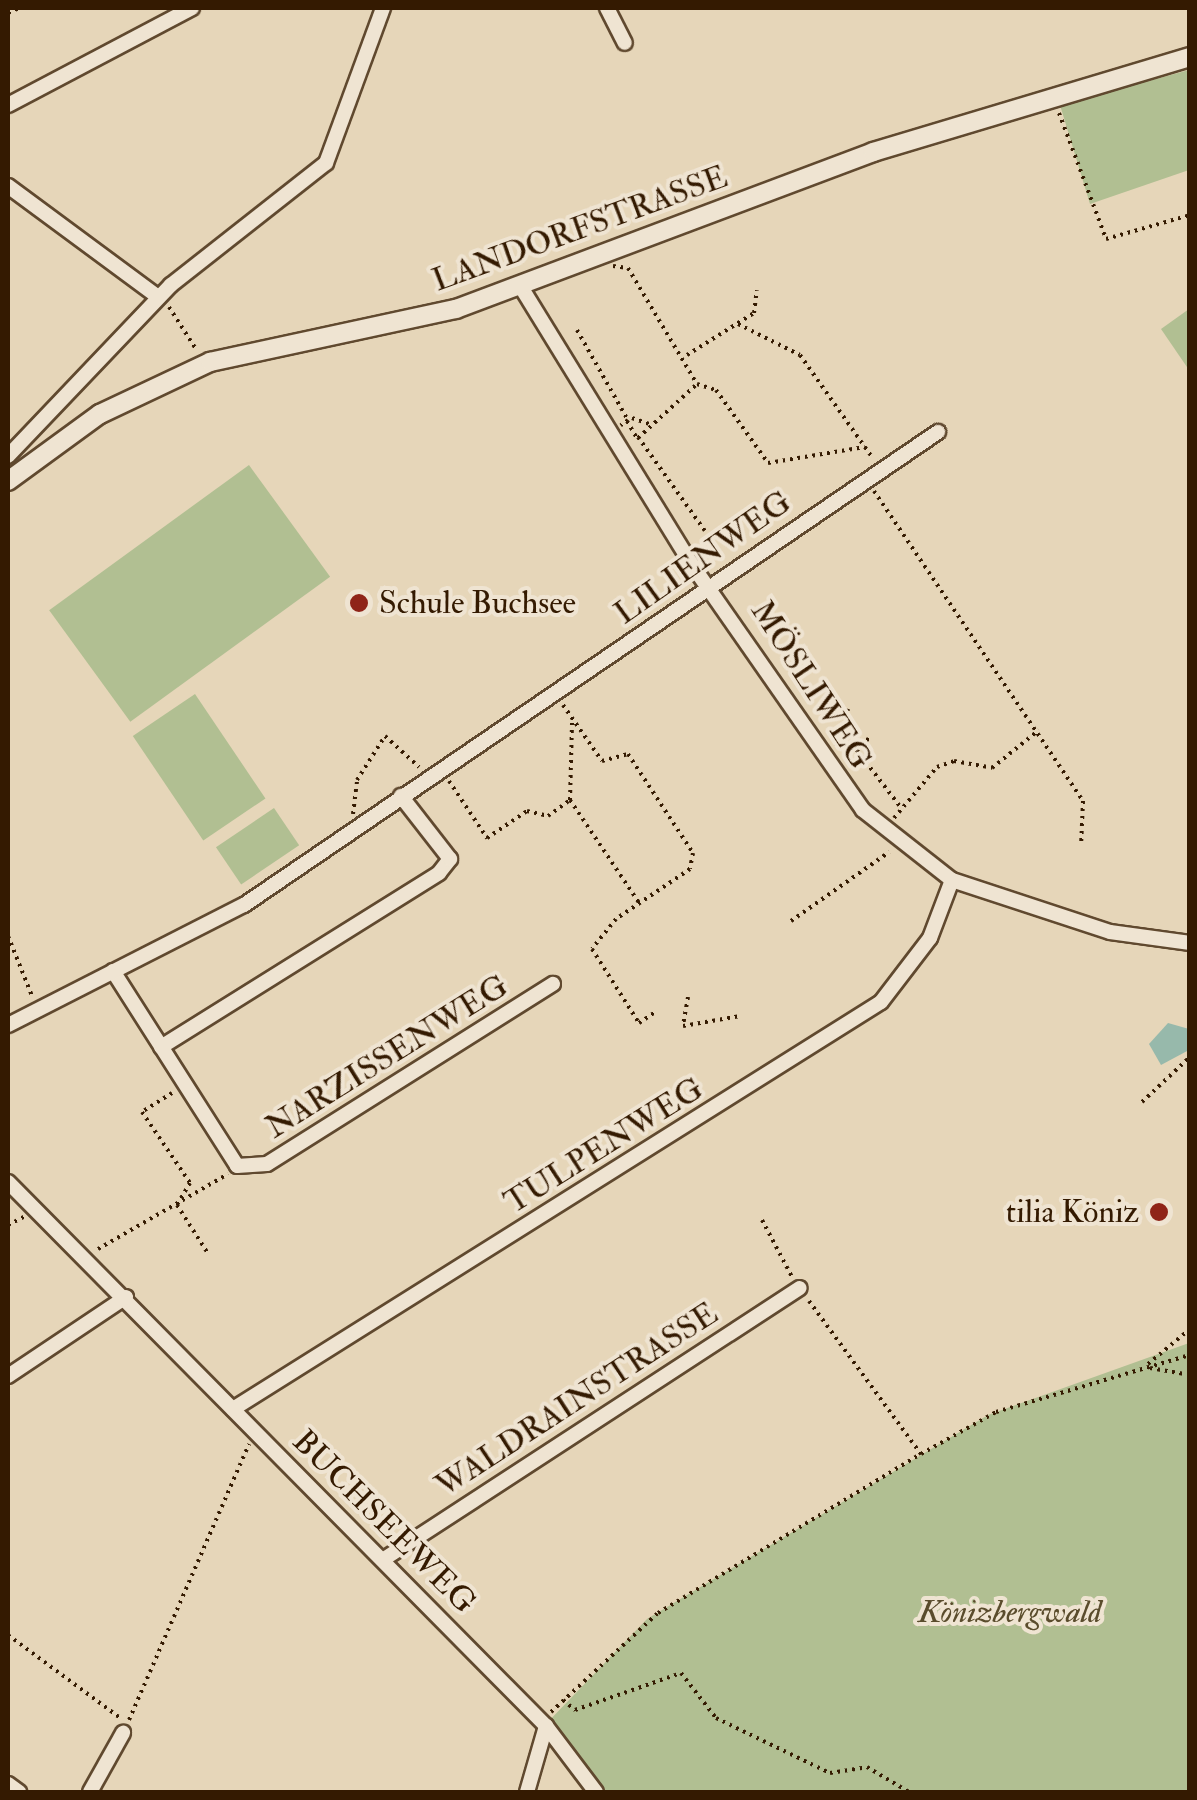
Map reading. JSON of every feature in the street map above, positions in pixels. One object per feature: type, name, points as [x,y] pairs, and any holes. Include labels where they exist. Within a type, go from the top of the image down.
[{"type":"street","points":[[8,105],[192,8]]},
{"type":"street","points":[[8,456],[158,298],[326,163],[384,8]]},
{"type":"street","points":[[608,8],[624,42]]},
{"type":"street","name":"LANDORFSTRASSE","points":[[8,481],[100,414],[193,368],[440,314],[1054,94],[1190,57]]},
{"type":"street","points":[[8,186],[158,298]]},
{"type":"street","name":"MÖSLIWEG","points":[[521,287],[609,432],[817,750],[884,829],[952,880],[1110,932],[1190,943]]},
{"type":"street","name":"LILIENWEG","points":[[8,1024],[226,916],[938,432]]},
{"type":"street","points":[[161,1047],[439,873],[450,859],[400,796]]},
{"type":"street","name":"TULPENWEG","points":[[233,1409],[882,1002],[930,938],[952,880]]},
{"type":"street","name":"NARZISSENWEG","points":[[112,971],[237,1166],[267,1164],[553,984]]},
{"type":"street","name":"BUCHSEEWEG","points":[[8,1182],[126,1297],[546,1726],[596,1792]]},
{"type":"street","name":"WALDRAINSTRASSE","points":[[384,1560],[799,1288]]},
{"type":"street","points":[[8,1376],[126,1297]]},
{"type":"street","points":[[527,1792],[546,1726]]},
{"type":"street","points":[[90,1792],[125,1728]]},
{"type":"street","points":[[8,1784],[19,1792]]},
{"type":"path","points":[[8,13],[18,8]]},
{"type":"path","points":[[1054,94],[1106,239],[1190,215]]},
{"type":"path","points":[[614,266],[628,268],[687,355]]},
{"type":"path","points":[[758,290],[758,308],[681,358],[697,384],[716,390],[776,467],[865,447]]},
{"type":"path","points":[[158,298],[184,320],[198,354]]},
{"type":"path","points":[[738,324],[800,355],[880,469]]},
{"type":"path","points":[[577,330],[638,438],[705,531]]},
{"type":"path","points":[[620,449],[638,438],[697,384]]},
{"type":"path","points":[[609,432],[629,420],[633,410]]},
{"type":"path","points":[[629,420],[649,424]]},
{"type":"path","points":[[866,479],[1040,730],[1083,801],[1081,846]]},
{"type":"path","points":[[556,692],[605,763],[628,754],[694,853],[690,869],[640,904],[592,949],[639,1022],[654,1013]]},
{"type":"path","points":[[836,746],[848,709]]},
{"type":"path","points":[[441,768],[487,838],[527,812],[548,816],[577,795],[572,718]]},
{"type":"path","points":[[884,829],[937,767],[954,760],[992,768],[1040,730]]},
{"type":"path","points":[[354,828],[351,796],[385,736],[426,778]]},
{"type":"path","points":[[817,750],[872,740]]},
{"type":"path","points":[[852,744],[902,809]]},
{"type":"path","points":[[570,800],[640,904]]},
{"type":"path","points":[[792,921],[866,876],[900,841]]},
{"type":"path","points":[[8,936],[38,1010]]},
{"type":"path","points":[[688,996],[683,1026],[740,1016]]},
{"type":"path","points":[[1142,1102],[1190,1057]]},
{"type":"path","points":[[177,1205],[190,1184],[142,1112],[185,1084]]},
{"type":"path","points":[[85,1256],[237,1166]]},
{"type":"path","points":[[177,1205],[210,1256]]},
{"type":"path","points":[[762,1220],[799,1288],[920,1454]]},
{"type":"path","points":[[1145,1368],[1189,1330]]},
{"type":"path","points":[[546,1726],[563,1699],[658,1613],[920,1454],[996,1412],[1190,1354]]},
{"type":"path","points":[[1145,1368],[1190,1374]]},
{"type":"path","points":[[8,1634],[125,1728],[255,1430]]},
{"type":"path","points":[[563,1699],[574,1710],[681,1673],[716,1718],[830,1773],[867,1768],[909,1792]]},
{"type":"green space","points":[[1189,70],[1189,170],[1090,204],[1060,105]]},
{"type":"green space","points":[[1189,309],[1189,370],[1161,329]]},
{"type":"green space","points":[[249,465],[330,577],[130,722],[49,610]]},
{"type":"green space","points":[[195,694],[265,798],[203,840],[133,736]]},
{"type":"green space","points":[[274,808],[299,845],[241,884],[216,847]]},
{"type":"green space","name":"Könizbergwald","points":[[1189,1343],[1189,1792],[601,1792],[545,1725],[647,1619],[988,1415]]},
{"type":"shaded area","points":[[1168,1023],[1189,1029],[1189,1050],[1161,1065],[1149,1044]]},
{"type":"place","name":"Schule Buchsee","points":[[359,603]]},
{"type":"place","name":"tilia Köniz","points":[[1159,1212]]}]
